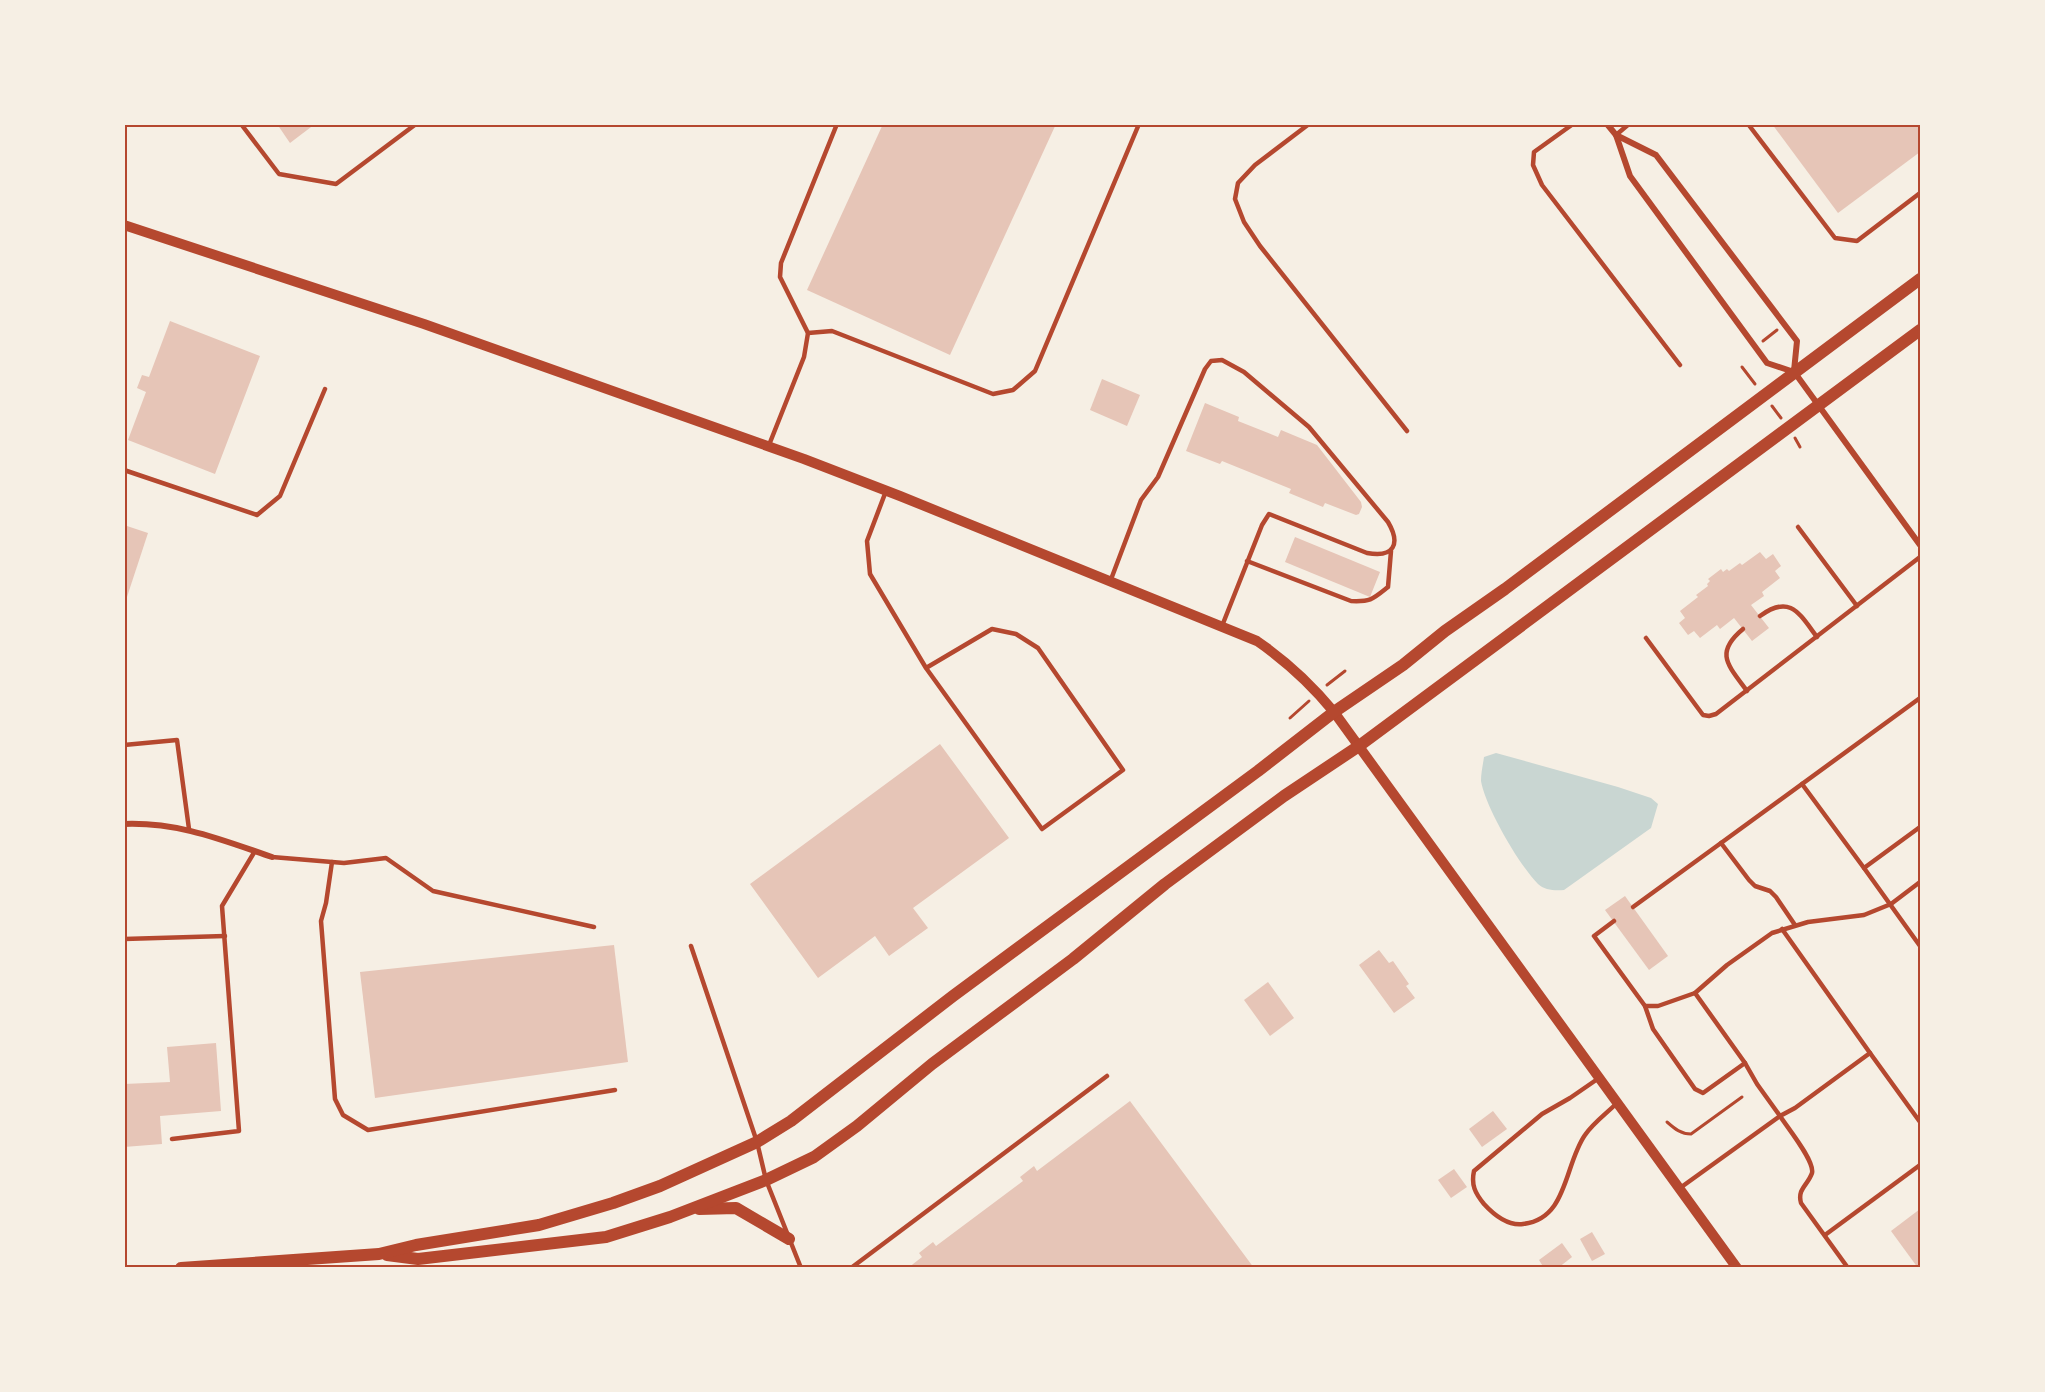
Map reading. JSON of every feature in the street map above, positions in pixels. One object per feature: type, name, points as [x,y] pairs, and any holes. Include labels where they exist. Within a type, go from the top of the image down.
[{"type":"main road","points":[[181,1268],[379,1254],[416,1245],[539,1224],[613,1203],[660,1186],[757,1142],[791,1121],[953,996],[1230,792],[1334,712],[1403,665],[1445,630],[1504,589],[1920,279]]},
{"type":"main road","points":[[379,1254],[418,1259],[606,1237],[670,1217],[766,1180],[814,1157],[857,1126],[932,1064],[1073,959],[1165,884],[1284,796],[1359,746],[1920,330]]},
{"type":"main road","points":[[688,1209],[736,1208],[789,1239]]},
{"type":"street","points":[[1607,124],[1616,135],[1630,176],[1767,363],[1794,372],[1920,545]]},
{"type":"street","points":[[1616,135],[1656,155],[1785,325],[1797,341],[1794,372]]},
{"type":"street","points":[[124,225],[424,324],[769,447],[886,491],[1257,641],[1275,653],[1318,693],[1334,712],[1737,1268]]},
{"type":"street","points":[[124,824],[189,829],[272,857]]},
{"type":"lane","points":[[241,124],[279,174],[336,184],[416,124]]},
{"type":"lane","points":[[769,447],[804,357],[808,333],[780,277],[781,263],[837,124]]},
{"type":"lane","points":[[808,333],[832,331],[993,394],[1013,390],[1035,371],[1139,124]]},
{"type":"lane","points":[[1309,124],[1255,165],[1238,183],[1235,199],[1244,222],[1260,246],[1407,430]]},
{"type":"lane","points":[[1573,124],[1534,152],[1533,165],[1542,185],[1680,365]]},
{"type":"lane","points":[[1616,135],[1629,124]]},
{"type":"lane","points":[[1748,124],[1835,238],[1857,241],[1920,193]]},
{"type":"lane","points":[[1110,582],[1141,500],[1158,477],[1205,369],[1211,361],[1222,360],[1244,372],[1309,427],[1394,532],[1388,587],[1373,600],[1366,602],[1351,601],[1247,561]]},
{"type":"lane","points":[[124,470],[256,515],[280,495],[325,389]]},
{"type":"lane","points":[[886,491],[867,542],[870,574],[926,668],[1042,829],[1124,770],[1038,648],[1016,634],[992,628],[926,668]]},
{"type":"lane","points":[[1222,626],[1262,525],[1269,514],[1367,553],[1386,554],[1391,550]]},
{"type":"lane","points":[[1798,527],[1857,606]]},
{"type":"lane","points":[[1646,638],[1703,715],[1716,714],[1920,557]]},
{"type":"lane","points":[[1760,616],[1771,608],[1782,605],[1794,609],[1817,637]]},
{"type":"lane","points":[[1743,629],[1731,639],[1726,648],[1727,661],[1747,690]]},
{"type":"lane","points":[[1633,907],[1920,698]]},
{"type":"lane","points":[[124,745],[177,740],[189,829]]},
{"type":"lane","points":[[1802,784],[1919,942]]},
{"type":"lane","points":[[1864,868],[1920,826]]},
{"type":"lane","points":[[1722,843],[1749,880],[1755,886],[1770,891],[1795,925]]},
{"type":"lane","points":[[172,1139],[238,1131],[222,906],[255,851]]},
{"type":"lane","points":[[272,857],[344,863],[386,858],[433,891],[594,927]]},
{"type":"lane","points":[[332,862],[321,921],[335,1099],[343,1115],[368,1130],[615,1090]]},
{"type":"lane","points":[[1645,1006],[1658,1006],[1695,993],[1756,943],[1782,929],[1864,915],[1891,904],[1920,882]]},
{"type":"lane","points":[[1614,921],[1594,936],[1645,1006],[1653,1029],[1695,1089],[1703,1093],[1745,1063]]},
{"type":"lane","points":[[1782,929],[1920,1122]]},
{"type":"lane","points":[[124,939],[225,936]]},
{"type":"lane","points":[[691,945],[757,1142],[766,1180],[801,1268]]},
{"type":"lane","points":[[1695,993],[1745,1063],[1811,1164],[1811,1173],[1801,1190],[1800,1199],[1848,1268]]},
{"type":"lane","points":[[1680,1188],[1870,1053]]},
{"type":"lane","points":[[851,1268],[1107,1076]]},
{"type":"lane","points":[[1599,1078],[1542,1114],[1474,1171],[1472,1179],[1474,1190],[1483,1203],[1493,1214],[1506,1222],[1519,1224],[1533,1222],[1545,1214],[1558,1202],[1575,1154],[1585,1134],[1617,1103]]},
{"type":"lane","points":[[1825,1235],[1920,1165]]},
{"type":"path","points":[[1756,346],[1785,325]]},
{"type":"path","points":[[1668,1122],[1676,1130],[1684,1134],[1691,1134],[1742,1097]]},
{"type":"shaded area","points":[[1496,753],[1651,798],[1658,804],[1651,828],[1564,890],[1543,888],[1530,875],[1513,850],[1484,792],[1481,781],[1484,757]]},
{"type":"building","points":[[277,124],[315,124],[290,143]]},
{"type":"building","points":[[883,124],[1056,124],[950,355],[807,290]]},
{"type":"building","points":[[1772,124],[1920,124],[1920,152],[1838,213]]},
{"type":"building","points":[[170,321],[260,356],[215,474],[128,440],[146,392],[137,388],[142,375],[149,377]]},
{"type":"building","points":[[1102,379],[1140,395],[1127,426],[1090,410]]},
{"type":"building","points":[[1205,403],[1239,417],[1238,421],[1278,437],[1281,430],[1317,445],[1361,502],[1362,507],[1359,514],[1356,515],[1325,503],[1323,507],[1289,493],[1291,489],[1222,461],[1220,464],[1186,451]]},
{"type":"building","points":[[124,525],[148,533],[125,603],[124,603]]},
{"type":"building","points":[[1295,537],[1380,572],[1370,597],[1285,562]]},
{"type":"building","points":[[1760,552],[1766,559],[1773,554],[1781,566],[1775,571],[1780,578],[1762,592],[1764,596],[1751,605],[1769,628],[1752,641],[1734,618],[1720,629],[1717,625],[1700,638],[1694,631],[1688,635],[1679,623],[1685,618],[1680,611],[1698,597],[1696,595],[1708,586],[1710,581],[1708,579],[1721,569],[1723,572],[1727,569],[1729,571]]},
{"type":"building","points":[[940,744],[1009,838],[913,908],[928,928],[889,956],[875,936],[818,978],[750,884]]},
{"type":"building","points":[[1625,896],[1668,956],[1649,970],[1605,910]]},
{"type":"building","points":[[614,945],[628,1062],[375,1098],[360,972]]},
{"type":"building","points":[[1379,950],[1389,963],[1393,961],[1409,984],[1406,986],[1415,998],[1394,1013],[1359,965]]},
{"type":"building","points":[[1268,982],[1294,1018],[1270,1036],[1244,1000]]},
{"type":"building","points":[[216,1043],[221,1111],[160,1116],[162,1144],[124,1147],[124,1084],[170,1082],[167,1047]]},
{"type":"building","points":[[1130,1101],[1254,1268],[908,1268],[922,1257],[919,1253],[933,1242],[936,1246],[1023,1181],[1020,1177],[1034,1166],[1037,1171]]},
{"type":"building","points":[[1493,1111],[1507,1129],[1482,1147],[1469,1129]]},
{"type":"building","points":[[1454,1169],[1467,1187],[1451,1198],[1438,1180]]},
{"type":"building","points":[[1920,1209],[1920,1268],[1918,1268],[1891,1231]]},
{"type":"building","points":[[1592,1232],[1605,1254],[1592,1261],[1580,1239]]},
{"type":"building","points":[[1562,1243],[1572,1257],[1558,1268],[1544,1268],[1539,1260]]}]
